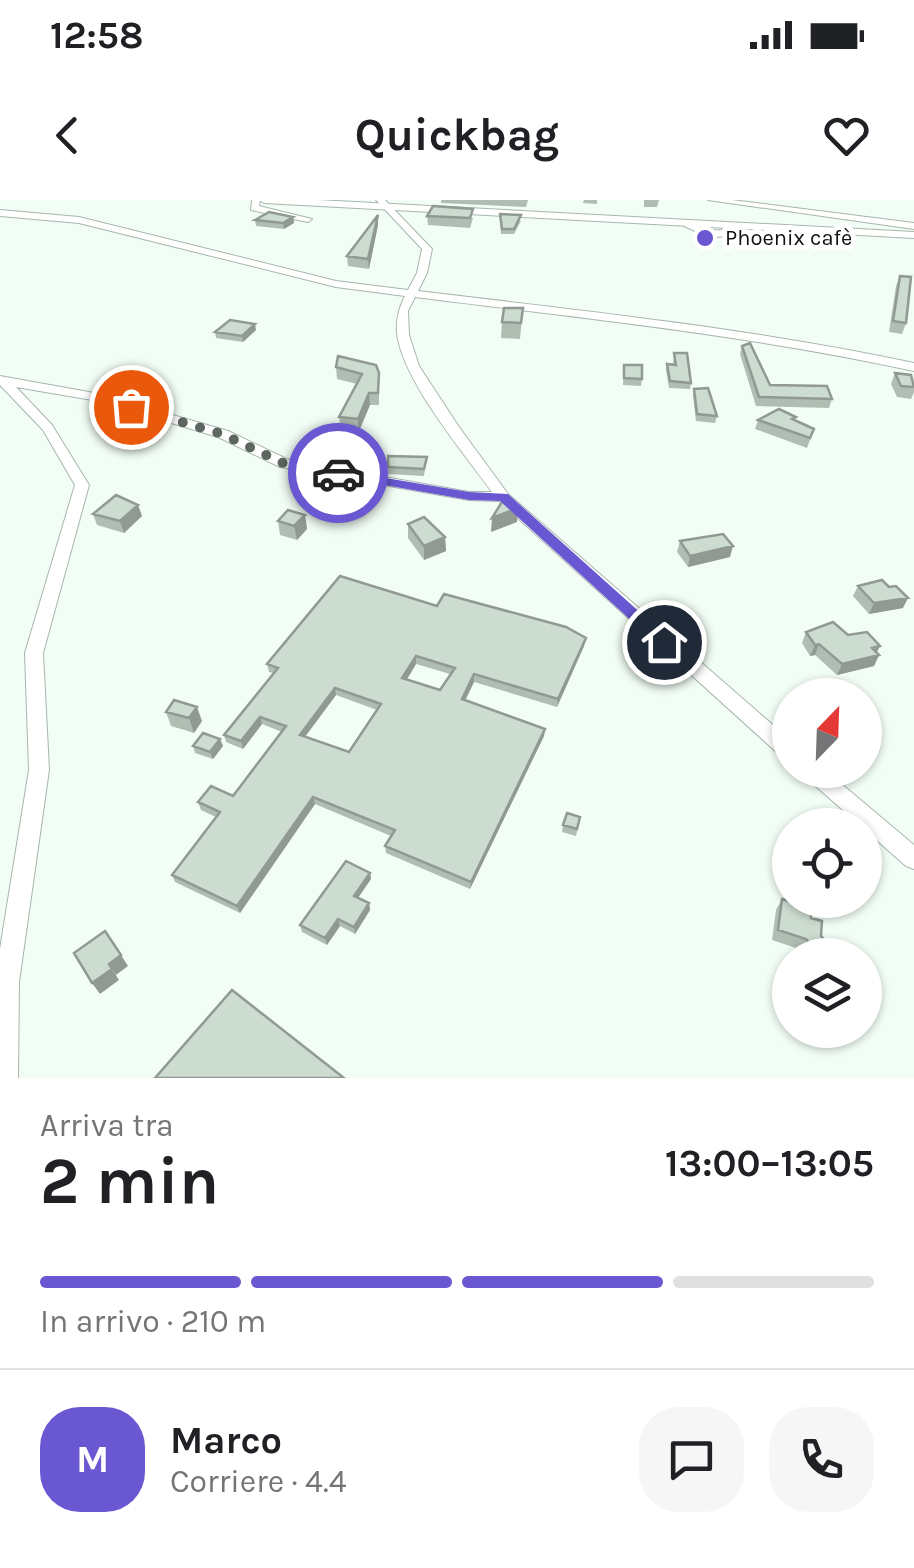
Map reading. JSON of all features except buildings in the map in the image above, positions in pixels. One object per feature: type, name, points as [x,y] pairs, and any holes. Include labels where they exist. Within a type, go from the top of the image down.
[{"type":"main road","points":[[264,200],[383,203],[914,235]]},
{"type":"street","points":[[0,204],[6,200]]},
{"type":"street","points":[[256,200],[254,208],[308,218]]},
{"type":"street","points":[[712,200],[914,226]]},
{"type":"street","points":[[383,203],[427,249],[404,311],[404,335],[413,366],[503,497],[772,736]]},
{"type":"street","points":[[0,213],[69,218],[336,284],[752,337],[914,367]]},
{"type":"street","points":[[1,380],[100,398],[222,434],[285,464],[469,496],[503,497]]},
{"type":"street","points":[[1,380],[30,404],[65,449],[82,485],[34,653],[39,770],[6,982],[4,1078]]},
{"type":"street","points":[[832,788],[914,859]]},
{"type":"way so far","points":[[131,407],[222,434],[285,464],[338,473]]},
{"type":"place","name":"Phoenix cafè","points":[[705,238]]},
{"type":"route","points":[[338,473],[469,496],[503,497],[664,642]]}]
